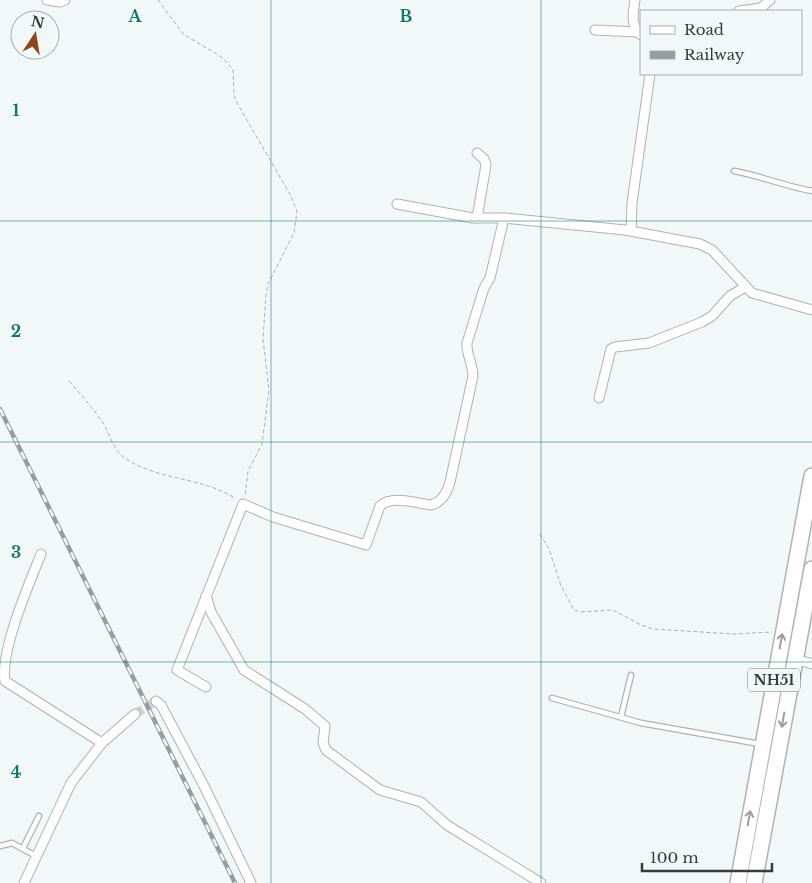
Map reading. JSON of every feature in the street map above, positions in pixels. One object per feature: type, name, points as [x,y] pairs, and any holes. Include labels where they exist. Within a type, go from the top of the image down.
[{"type":"highway","name":"NH51","points":[[738,883],[783,633],[806,541],[812,476]]},
{"type":"highway","name":"NH51","points":[[754,883],[795,659],[810,594],[812,569]]},
{"type":"street","points":[[47,0],[60,2],[65,0]]},
{"type":"street","points":[[595,30],[639,34],[633,21],[635,0]]},
{"type":"street","points":[[746,10],[761,8],[770,0]]},
{"type":"street","points":[[631,231],[632,203],[650,75]]},
{"type":"street","points":[[477,153],[484,159],[486,165],[477,218]]},
{"type":"street","points":[[397,204],[438,213],[477,218],[504,218],[631,231],[708,247],[744,287],[758,296],[812,310]]},
{"type":"street","points":[[206,687],[177,670],[244,504],[273,518],[366,545],[380,506],[383,503],[391,500],[430,505],[444,496],[450,482],[473,376],[467,344],[472,335],[484,288],[490,278],[504,218]]},
{"type":"street","points":[[600,398],[611,349],[649,343],[702,322],[712,316],[730,296],[744,287]]},
{"type":"street","points":[[41,554],[3,651],[3,670],[8,684],[102,743]]},
{"type":"street","points":[[206,596],[211,612],[244,670],[305,709],[325,726],[323,743],[326,750],[380,790],[421,802],[447,825],[541,883]]},
{"type":"street","points":[[795,659],[812,664]]},
{"type":"street","points":[[156,701],[161,705],[204,786],[251,883]]},
{"type":"street","points":[[24,883],[71,783],[102,743],[135,714]]},
{"type":"lane","points":[[734,172],[768,178],[782,186],[812,191]]},
{"type":"lane","points":[[621,717],[631,675]]},
{"type":"lane","points":[[552,698],[621,717],[762,744]]},
{"type":"lane","points":[[23,848],[39,816]]},
{"type":"lane","points":[[0,846],[10,842],[36,856]]},
{"type":"path","points":[[70,381],[93,409],[117,451],[124,457],[148,469],[222,491],[244,504],[248,471],[262,444],[269,390],[263,339],[266,295],[268,284],[294,233],[296,212],[291,196],[237,103],[234,95],[233,69],[220,56],[183,34],[158,0]]},
{"type":"path","points":[[540,534],[549,549],[561,586],[571,607],[578,612],[613,610],[641,626],[653,629],[734,634],[783,633]]},
{"type":"tunnel","points":[[135,714],[156,701]]},
{"type":"railway","points":[[0,409],[235,883]]}]
